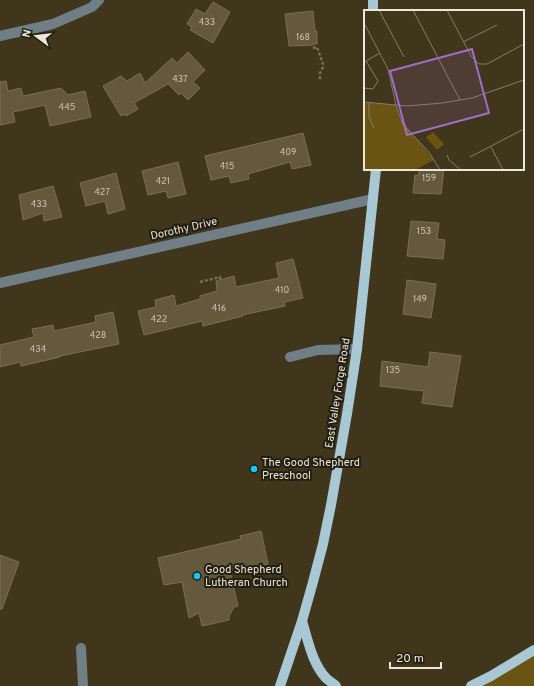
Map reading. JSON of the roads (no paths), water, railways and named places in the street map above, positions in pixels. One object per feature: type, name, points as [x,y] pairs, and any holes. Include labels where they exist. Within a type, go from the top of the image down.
[{"type":"main road","points":[[372,0],[373,10]]},
{"type":"main road","name":"East Valley Forge Road","points":[[280,686],[302,621],[323,544],[348,414],[357,349],[376,170]]},
{"type":"main road","points":[[302,621],[317,665],[326,677],[336,686]]},
{"type":"main road","points":[[470,686],[534,650]]},
{"type":"street","points":[[0,36],[53,24],[92,7],[99,0]]},
{"type":"street","name":"Dorothy Drive","points":[[0,283],[373,199]]},
{"type":"street","points":[[290,357],[318,350],[357,349]]},
{"type":"street","points":[[82,648],[83,686]]},
{"type":"place","name":"The Good Shepherd Preschool","points":[[254,469]]},
{"type":"place","name":"Good Shepherd Lutheran Church","points":[[197,576]]}]
